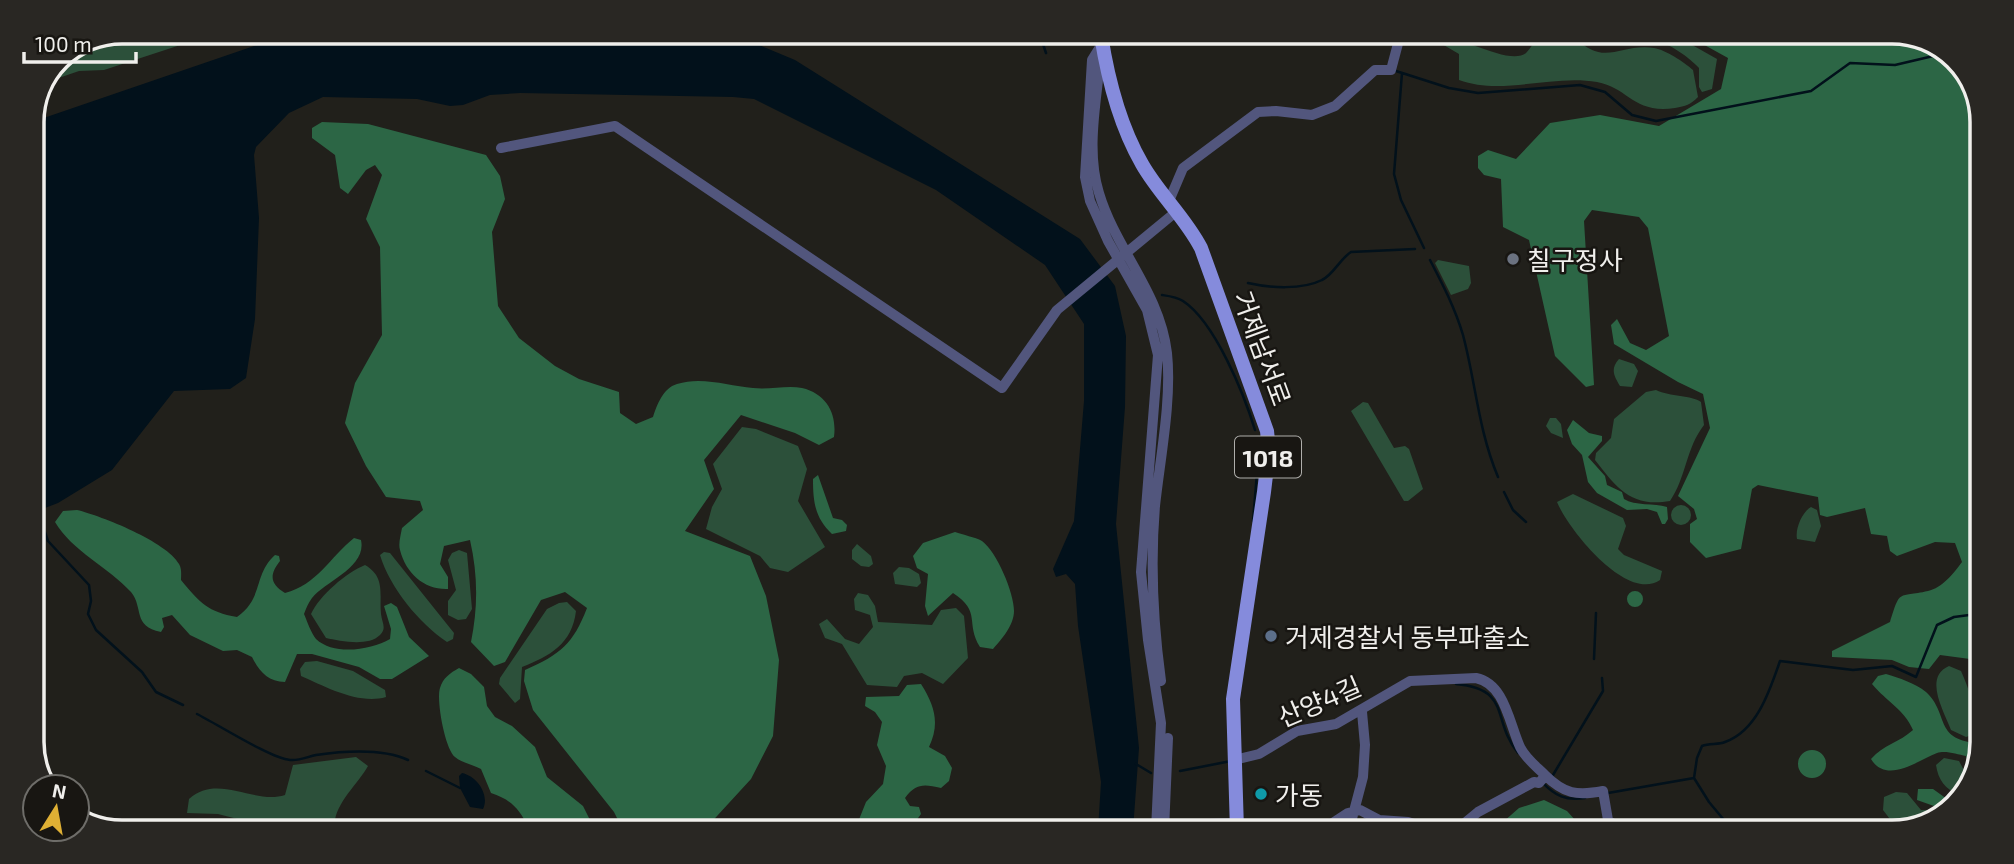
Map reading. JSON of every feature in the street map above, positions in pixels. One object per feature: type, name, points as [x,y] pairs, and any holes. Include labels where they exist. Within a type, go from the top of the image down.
[{"type":"main road","name":"거제남서로","points":[[1099,45],[1113,97],[1142,164],[1201,248],[1259,406],[1269,450],[1233,699],[1237,820]]},
{"type":"main road","points":[[1097,96],[1105,89],[1113,97]]},
{"type":"street","points":[[501,149],[615,126],[1002,388],[1057,310],[1119,259],[1173,206],[1183,168],[1258,112],[1312,115],[1335,106],[1375,70],[1391,69],[1398,44]]},
{"type":"street","points":[[1099,45],[1094,177],[1119,259],[1157,308],[1167,356],[1151,575],[1167,723],[1164,820]]},
{"type":"street","points":[[1099,45],[1084,177],[1090,201],[1147,310],[1158,355],[1141,572],[1161,723],[1156,820]]},
{"type":"street","name":"산양4길","points":[[1234,760],[1259,754],[1297,731],[1336,724],[1362,712],[1410,681],[1476,678],[1486,680],[1498,692],[1527,759],[1542,779],[1568,794],[1603,791],[1608,820]]},
{"type":"street","points":[[1351,820],[1363,777],[1362,712]]},
{"type":"street","points":[[1468,820],[1478,812],[1542,779]]},
{"type":"street","points":[[1338,820],[1353,811],[1390,820]]},
{"type":"green space","points":[[183,44],[104,70],[79,71],[57,79],[66,66],[78,57],[106,45]]},
{"type":"green space","points":[[1442,44],[1471,44],[1509,56],[1526,53],[1533,44],[1583,44],[1604,53],[1642,47],[1654,48],[1675,57],[1693,70],[1698,97],[1685,106],[1661,109],[1640,104],[1617,89],[1597,82],[1580,80],[1510,86],[1475,84],[1459,80],[1459,54]]},
{"type":"green space","points":[[1665,44],[1690,44],[1717,59],[1712,89],[1702,92],[1699,87],[1699,68]]},
{"type":"green space","points":[[1703,44],[1908,45],[1931,54],[1948,66],[1966,96],[1970,116],[1970,659],[1940,655],[1929,669],[1909,667],[1892,660],[1832,657],[1832,651],[1890,622],[1902,596],[1938,587],[1962,562],[1955,543],[1935,542],[1897,556],[1890,551],[1887,536],[1871,534],[1865,508],[1827,517],[1820,515],[1818,497],[1758,485],[1752,489],[1741,549],[1706,558],[1690,542],[1690,524],[1697,519],[1694,509],[1678,496],[1710,428],[1703,394],[1614,344],[1611,325],[1617,319],[1630,343],[1646,350],[1669,336],[1648,228],[1639,217],[1592,210],[1584,221],[1594,385],[1586,387],[1555,356],[1529,240],[1503,227],[1501,179],[1484,175],[1478,168],[1478,156],[1488,150],[1516,159],[1550,123],[1600,115],[1659,126],[1721,89],[1728,58]]},
{"type":"green space","points":[[322,122],[368,124],[486,155],[500,176],[505,199],[492,232],[498,306],[519,338],[555,366],[579,379],[619,392],[620,413],[636,424],[653,417],[661,397],[672,386],[696,381],[759,388],[802,388],[818,395],[828,406],[834,420],[834,437],[819,445],[795,433],[741,415],[704,460],[714,489],[685,531],[750,556],[766,596],[779,660],[773,736],[751,779],[713,820],[618,820],[533,710],[524,681],[525,670],[557,653],[571,639],[587,608],[565,592],[541,600],[505,662],[494,666],[471,642],[476,591],[470,540],[444,546],[440,564],[448,577],[448,589],[424,583],[407,566],[399,548],[402,528],[423,510],[420,501],[386,497],[366,466],[345,423],[355,383],[382,335],[380,247],[366,219],[382,175],[375,165],[366,170],[348,194],[340,188],[335,155],[312,138],[312,128]]},
{"type":"green space","points":[[1438,260],[1469,266],[1471,283],[1468,289],[1451,295],[1435,263]]},
{"type":"green space","points":[[1619,359],[1634,364],[1638,371],[1632,387],[1620,386],[1616,379],[1614,369]]},
{"type":"green space","points":[[1656,390],[1701,402],[1704,425],[1693,443],[1680,483],[1670,501],[1656,502],[1635,498],[1626,493],[1595,460],[1596,453],[1611,438],[1614,419],[1646,392]]},
{"type":"green space","points":[[1363,402],[1368,403],[1394,448],[1405,446],[1409,449],[1423,489],[1408,501],[1404,501],[1351,411]]},
{"type":"green space","points":[[1550,418],[1556,418],[1561,424],[1563,438],[1551,433],[1546,426]]},
{"type":"green space","points":[[1573,420],[1589,433],[1602,436],[1602,441],[1588,457],[1605,476],[1607,485],[1622,492],[1624,499],[1628,501],[1667,507],[1668,519],[1665,524],[1662,524],[1657,512],[1647,509],[1627,510],[1597,493],[1588,482],[1582,455],[1572,444],[1567,430]]},
{"type":"green space","points":[[742,427],[756,429],[798,446],[807,469],[798,501],[825,547],[788,572],[770,568],[760,556],[706,529],[712,507],[722,489],[713,464]]},
{"type":"green space","points":[[818,475],[833,518],[842,520],[847,525],[846,531],[832,534],[819,516],[813,479]]},
{"type":"green space","points":[[1573,494],[1623,518],[1626,526],[1618,549],[1624,555],[1662,571],[1660,580],[1647,584],[1632,581],[1600,560],[1573,529],[1557,502]]},
{"type":"green space","points":[[1681,505],[1688,508],[1691,515],[1688,522],[1681,525],[1674,522],[1671,515],[1674,508]]},
{"type":"green space","points":[[1811,507],[1817,510],[1821,526],[1815,542],[1797,539],[1800,521]]},
{"type":"green space","points":[[77,510],[117,524],[162,547],[179,564],[181,580],[199,600],[212,609],[237,617],[251,602],[264,570],[275,555],[279,556],[280,561],[274,571],[274,583],[285,593],[315,577],[354,538],[361,540],[361,550],[352,566],[318,592],[308,604],[304,614],[312,634],[332,648],[353,650],[382,643],[390,639],[391,629],[384,606],[391,603],[397,607],[409,637],[429,656],[392,679],[380,679],[359,667],[312,654],[297,654],[285,682],[269,678],[252,657],[237,650],[223,651],[190,635],[172,615],[162,618],[164,627],[161,632],[146,625],[131,592],[71,542],[55,522],[63,511]]},
{"type":"green space","points":[[955,532],[982,541],[988,546],[1008,584],[1014,611],[1012,621],[993,649],[980,647],[967,606],[953,593],[928,616],[925,606],[928,574],[917,568],[913,556],[923,543]]},
{"type":"green space","points":[[857,544],[871,556],[873,564],[869,567],[861,566],[852,559],[852,550]]},
{"type":"green space","points":[[459,550],[467,553],[472,609],[466,619],[458,620],[448,615],[448,601],[456,590],[448,560],[452,553]]},
{"type":"green space","points":[[384,552],[390,553],[454,633],[453,639],[447,642],[436,634],[407,604],[385,567],[380,555]]},
{"type":"green space","points":[[365,565],[379,581],[384,628],[382,632],[375,639],[361,642],[326,638],[311,614],[334,585]]},
{"type":"green space","points":[[899,567],[909,568],[919,574],[921,583],[917,587],[895,584],[893,573]]},
{"type":"green space","points":[[1635,591],[1643,599],[1635,607],[1627,599]]},
{"type":"green space","points":[[858,593],[868,595],[875,606],[878,622],[932,625],[941,610],[956,608],[964,616],[968,658],[943,684],[922,673],[904,676],[897,687],[867,685],[842,644],[825,638],[819,624],[827,619],[845,639],[859,644],[873,627],[870,615],[855,610],[854,599]]},
{"type":"green space","points":[[567,602],[576,611],[570,632],[550,653],[522,667],[520,699],[515,703],[499,684],[500,678],[547,609]]},
{"type":"green space","points":[[317,661],[353,671],[385,690],[386,697],[354,697],[301,676],[300,669],[305,662]]},
{"type":"green space","points":[[1949,666],[1961,671],[1970,696],[1970,736],[1966,737],[1951,730],[1936,686],[1941,671]]},
{"type":"green space","points":[[459,668],[471,674],[484,687],[487,706],[495,717],[512,726],[535,747],[547,777],[583,806],[590,820],[524,820],[514,806],[491,793],[481,769],[455,757],[448,745],[440,713],[441,684]]},
{"type":"green space","points":[[1886,674],[1912,683],[1926,692],[1938,708],[1948,731],[1963,741],[1970,742],[1968,762],[1966,756],[1940,752],[1903,768],[1885,770],[1878,766],[1871,759],[1913,730],[1900,711],[1872,684],[1878,676]]},
{"type":"green space","points":[[921,684],[930,700],[935,723],[929,747],[945,756],[952,768],[949,781],[941,788],[925,785],[909,793],[905,798],[910,806],[919,807],[921,814],[917,820],[859,820],[866,802],[883,784],[886,766],[877,745],[882,722],[875,712],[865,706],[866,697],[899,696],[907,685]]},
{"type":"green space","points":[[1812,750],[1822,754],[1826,764],[1822,774],[1812,778],[1802,774],[1798,764],[1802,754]]},
{"type":"green space","points":[[356,757],[368,766],[342,803],[335,820],[242,820],[218,814],[187,813],[189,799],[212,789],[273,797],[285,795],[293,765]]},
{"type":"green space","points":[[1944,758],[1959,761],[1964,771],[1953,791],[1943,783],[1936,765]]},
{"type":"green space","points":[[1918,789],[1933,789],[1946,798],[1936,807],[1917,800]]},
{"type":"green space","points":[[1896,792],[1907,793],[1921,810],[1930,810],[1913,818],[1891,820],[1883,810],[1884,797]]},
{"type":"green space","points":[[1544,800],[1567,811],[1575,820],[1505,820],[1519,808]]},
{"type":"water","points":[[759,45],[795,60],[1080,239],[1115,286],[1126,336],[1125,407],[1116,524],[1139,748],[1134,820],[1099,820],[1101,782],[1078,626],[1075,584],[1066,574],[1056,577],[1053,569],[1074,521],[1084,401],[1084,324],[1045,265],[936,190],[754,99],[520,93],[490,95],[463,105],[450,106],[417,99],[323,97],[289,113],[256,147],[254,155],[259,218],[255,319],[246,378],[230,389],[174,391],[112,470],[58,503],[44,508],[44,118],[254,46]]},
{"type":"water","points":[[462,773],[473,778],[481,787],[485,798],[483,809],[470,807],[460,788],[459,776]]},
{"type":"waterway","points":[[1043,44],[1046,53]]},
{"type":"waterway","points":[[1396,71],[1449,88],[1478,93],[1580,85],[1605,92],[1632,115],[1656,121],[1811,91],[1850,63],[1895,65],[1934,56]]},
{"type":"waterway","points":[[1402,73],[1394,174],[1401,200],[1424,248]]},
{"type":"waterway","points":[[1248,283],[1296,287],[1326,278],[1351,252],[1415,249]]},
{"type":"waterway","points":[[1430,260],[1463,335],[1482,424],[1498,477]]},
{"type":"waterway","points":[[1162,295],[1183,301],[1206,325],[1236,379],[1255,430]]},
{"type":"waterway","points":[[1253,521],[1259,449]]},
{"type":"waterway","points":[[1504,492],[1513,510],[1526,522]]},
{"type":"waterway","points":[[44,529],[48,541],[89,585],[91,601],[88,614],[96,630],[142,672],[156,692],[183,705]]},
{"type":"waterway","points":[[1594,659],[1596,613]]},
{"type":"waterway","points":[[1694,778],[1702,746],[1722,743],[1736,737],[1754,719],[1767,696],[1780,661],[1853,670],[1892,666],[1916,677],[1937,625],[1954,617],[1970,615]]},
{"type":"waterway","points":[[1553,775],[1603,691],[1602,678]]},
{"type":"waterway","points":[[1456,684],[1474,687],[1486,692],[1493,699],[1510,741],[1518,753]]},
{"type":"waterway","points":[[197,714],[258,748],[290,760],[351,752],[387,754],[408,760]]},
{"type":"waterway","points":[[1180,771],[1231,761]]},
{"type":"waterway","points":[[1136,764],[1151,773]]},
{"type":"waterway","points":[[426,771],[460,788]]},
{"type":"waterway","points":[[1608,793],[1694,778],[1724,820]]},
{"type":"waterway","points":[[1542,782],[1561,796],[1585,798]]},
{"type":"place","name":"칠구정사","points":[[1513,259]]},
{"type":"place","name":"거제경찰서 동부파출소","points":[[1271,636]]},
{"type":"place","name":"가동","points":[[1261,794]]}]
